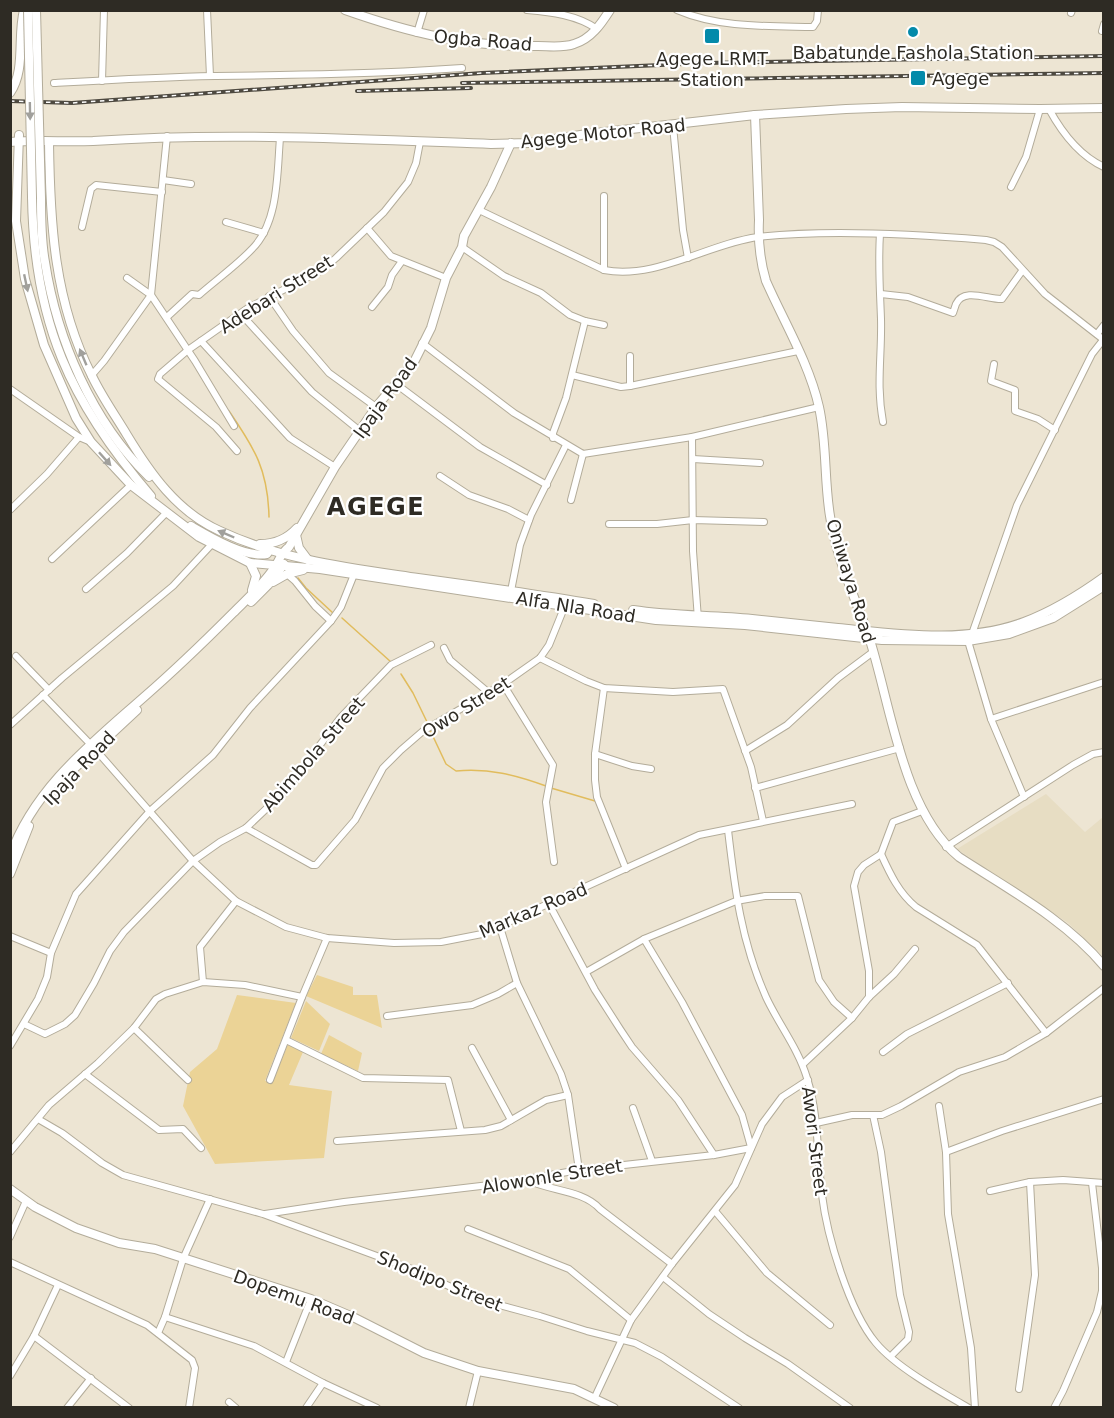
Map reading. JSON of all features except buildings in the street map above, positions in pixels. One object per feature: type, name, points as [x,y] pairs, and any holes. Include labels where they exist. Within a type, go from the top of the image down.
[{"type":"main road","points":[[10,93],[15,87],[20,63],[26,10]]},
{"type":"main road","points":[[26,10],[36,198],[48,282],[60,326],[77,370],[104,419],[119,442],[146,475],[170,495]]},
{"type":"main road","points":[[36,10],[36,198],[33,236],[39,285],[51,331],[66,370],[107,441],[159,506]]},
{"type":"main road","name":"Ogba Road","points":[[345,10],[443,39],[526,46],[576,44],[597,29],[610,10]]},
{"type":"main road","name":"Agege Motor Road","points":[[15,139],[49,142],[167,136],[529,143],[586,134],[755,115],[902,107],[1104,108]]},
{"type":"main road","name":"Oniwaya Road","points":[[755,115],[758,237],[766,281],[798,351],[819,407],[824,437],[830,515],[845,573],[868,635],[900,748],[922,811],[929,825],[946,847],[1050,918],[1078,940],[1104,966]]},
{"type":"main road","name":"Agege Motor Road","points":[[15,139],[96,136],[102,139]]},
{"type":"main road","points":[[15,139],[18,166],[14,222],[25,279],[44,345],[66,400],[91,442],[131,486],[167,512],[184,528],[250,563],[254,569],[256,582],[246,599]]},
{"type":"main road","points":[[49,142],[51,231],[68,318],[92,376],[145,465],[170,495]]},
{"type":"main road","name":"Ipaja Road","points":[[10,856],[47,789],[188,663],[268,585],[282,568],[286,551],[335,467],[376,407],[414,362],[430,328],[446,278],[462,247],[464,236],[511,143]]},
{"type":"main road","points":[[18,166],[25,161],[38,159],[50,167]]},
{"type":"main road","name":"Alfa Nla Road","points":[[170,495],[218,531],[252,544],[286,551],[308,561],[355,572],[745,625],[868,635],[970,637]]},
{"type":"main road","points":[[167,512],[222,543],[263,555],[267,554],[270,549]]},
{"type":"main road","points":[[252,544],[276,542],[291,534],[304,522]]},
{"type":"main road","points":[[296,535],[299,548],[308,561]]},
{"type":"main road","name":"Alfa Nla Road","points":[[250,563],[282,568],[355,572],[511,591],[566,602]]},
{"type":"main road","name":"Ipaja Road","points":[[93,747],[246,599],[282,568]]},
{"type":"main road","points":[[970,637],[1032,619],[1062,604],[1104,577]]},
{"type":"main road","points":[[970,637],[999,636],[1032,627],[1053,618],[1104,586]]},
{"type":"main road","name":"Ipaja Road","points":[[10,874],[30,819]]},
{"type":"main road","name":"Dopemu Road","points":[[10,1189],[50,1216],[75,1228],[118,1243],[155,1249],[311,1299],[353,1317],[424,1353],[478,1371],[567,1387],[614,1407]]},
{"type":"street","points":[[102,81],[104,10]]},
{"type":"street","points":[[207,10],[210,76]]},
{"type":"street","points":[[417,33],[424,10]]},
{"type":"street","points":[[527,10],[559,14],[590,24],[597,29]]},
{"type":"street","points":[[677,10],[719,22],[813,27],[817,21],[818,10]]},
{"type":"street","points":[[54,83],[462,68]]},
{"type":"street","points":[[1011,187],[1026,157],[1044,109],[1065,134],[1096,163],[1104,167]]},
{"type":"street","points":[[673,126],[683,230],[688,258]]},
{"type":"street","points":[[92,376],[151,296],[167,136]]},
{"type":"street","points":[[167,317],[192,294],[199,296],[253,249],[264,233],[276,183],[280,138]]},
{"type":"street","name":"Adebari Street","points":[[237,451],[216,427],[158,379],[160,374],[188,350],[269,296],[322,270],[384,212],[408,182],[416,163],[420,142]]},
{"type":"street","points":[[163,180],[191,184]]},
{"type":"street","points":[[82,227],[91,189],[96,185],[162,192]]},
{"type":"street","points":[[604,196],[604,270]]},
{"type":"street","points":[[479,210],[604,270],[625,273],[688,258],[722,245],[758,237],[880,234],[938,236],[994,242],[1002,247],[1045,294],[1103,340],[1092,354],[1017,505],[970,637],[991,719],[1024,797]]},
{"type":"street","points":[[226,222],[264,233]]},
{"type":"street","points":[[367,228],[391,256],[446,278]]},
{"type":"street","points":[[880,234],[878,284],[881,294],[878,383],[884,422]]},
{"type":"street","points":[[462,247],[504,276],[541,293],[570,315],[604,325]]},
{"type":"street","points":[[372,307],[388,287],[392,275],[402,261]]},
{"type":"street","points":[[881,294],[909,297],[953,313],[961,297],[979,295],[1002,299],[1022,271]]},
{"type":"street","points":[[127,278],[151,296],[167,317],[234,426]]},
{"type":"street","points":[[269,296],[293,331],[329,373],[376,407]]},
{"type":"street","points":[[241,314],[312,392],[360,431]]},
{"type":"street","points":[[553,438],[585,321]]},
{"type":"street","points":[[1097,334],[1104,326]]},
{"type":"street","points":[[201,341],[290,438],[335,467]]},
{"type":"street","points":[[422,343],[514,413],[583,454],[692,437],[819,407]]},
{"type":"street","points":[[572,375],[621,387],[798,351]]},
{"type":"street","points":[[630,356],[630,386]]},
{"type":"street","points":[[994,364],[991,381],[1015,390],[1015,411],[1038,419],[1055,430]]},
{"type":"street","points":[[396,384],[480,447],[547,485]]},
{"type":"street","points":[[11,390],[79,437],[91,442]]},
{"type":"street","points":[[10,510],[47,474],[79,437]]},
{"type":"street","points":[[692,437],[693,551],[698,620]]},
{"type":"street","points":[[511,591],[520,545],[529,520],[566,445]]},
{"type":"street","points":[[571,500],[583,454]]},
{"type":"street","points":[[693,459],[760,463]]},
{"type":"street","points":[[440,476],[469,495],[508,509],[529,520]]},
{"type":"street","points":[[52,559],[131,486]]},
{"type":"street","points":[[86,589],[127,553],[167,512]]},
{"type":"street","points":[[609,524],[657,524],[693,520],[764,522]]},
{"type":"street","points":[[10,725],[173,586],[212,544]]},
{"type":"street","points":[[282,568],[331,621]]},
{"type":"street","points":[[10,1046],[38,999],[47,977],[51,953],[76,894],[150,811],[213,755],[250,708],[331,621],[341,607],[355,572]]},
{"type":"street","name":"Owo Street","points":[[246,828],[312,865],[320,862],[355,820],[383,768],[423,731],[489,693],[540,658],[549,645],[566,602]]},
{"type":"street","name":"Abimbola Street","points":[[24,1024],[45,1034],[66,1024],[83,1002],[110,951],[124,932],[193,861],[220,842],[246,828],[286,790],[341,717],[391,665],[431,645]]},
{"type":"street","points":[[444,648],[450,660],[489,693]]},
{"type":"street","points":[[745,750],[787,725],[838,678],[873,652]]},
{"type":"street","name":"Markaz Road","points":[[16,656],[193,861],[236,901],[286,927],[327,938],[394,943],[441,942],[482,934],[699,835],[852,804]]},
{"type":"street","points":[[540,658],[604,688],[665,692],[722,688],[745,750],[763,821]]},
{"type":"street","points":[[991,719],[1104,682]]},
{"type":"street","points":[[503,684],[553,765],[546,802],[554,862]]},
{"type":"street","points":[[604,688],[595,754],[597,797],[626,868]]},
{"type":"street","points":[[755,788],[900,748]]},
{"type":"street","points":[[946,847],[1084,758],[1104,752]]},
{"type":"street","points":[[595,754],[651,770]]},
{"type":"street","points":[[869,997],[869,971],[854,886],[858,872],[864,865],[881,854],[893,822],[922,811]]},
{"type":"street","name":"Awori Street","points":[[728,830],[736,901],[743,936],[767,999],[803,1064],[813,1098],[822,1196],[829,1235],[852,1300],[876,1343],[914,1374],[969,1407]]},
{"type":"street","points":[[881,854],[907,900],[977,945],[1046,1032]]},
{"type":"street","points":[[586,972],[644,939],[736,901],[765,896],[798,896],[819,980],[834,1002],[852,1018]]},
{"type":"street","points":[[204,982],[200,947],[236,901]]},
{"type":"street","points":[[549,904],[607,1009],[632,1047],[678,1100],[714,1155]]},
{"type":"street","points":[[500,927],[517,983],[550,1050],[568,1095],[579,1170]]},
{"type":"street","points":[[10,936],[51,953]]},
{"type":"street","points":[[270,1080],[327,938]]},
{"type":"street","points":[[644,939],[682,1002],[742,1116],[751,1148]]},
{"type":"street","points":[[803,1064],[852,1018],[915,948]]},
{"type":"street","points":[[10,1152],[48,1105],[86,1074],[134,1028],[156,999],[165,993],[204,982],[245,985],[302,997]]},
{"type":"street","points":[[387,1016],[472,1005],[517,983]]},
{"type":"street","points":[[883,1052],[907,1034],[1008,983]]},
{"type":"street","points":[[816,1123],[852,1115],[882,1115],[959,1072],[1005,1057],[1046,1032],[1104,988]]},
{"type":"street","points":[[134,1028],[188,1080]]},
{"type":"street","points":[[286,1040],[363,1078],[448,1080],[461,1131]]},
{"type":"street","points":[[472,1048],[511,1120]]},
{"type":"street","points":[[86,1074],[159,1130],[183,1129],[201,1148]]},
{"type":"street","points":[[595,1397],[631,1320],[735,1185],[762,1124],[771,1110],[782,1097],[808,1080]]},
{"type":"street","points":[[337,1141],[486,1130],[501,1126],[546,1100],[568,1095]]},
{"type":"street","points":[[946,1152],[1002,1131],[1104,1099]]},
{"type":"street","points":[[939,1106],[946,1152],[948,1214],[971,1348],[975,1407]]},
{"type":"street","points":[[633,1108],[652,1161]]},
{"type":"street","points":[[873,1115],[881,1152],[900,1295],[909,1332],[908,1339],[891,1356]]},
{"type":"street","name":"Shodipo Street","points":[[38,1119],[63,1133],[102,1163],[123,1175],[262,1214],[412,1269],[477,1299],[635,1343],[662,1357],[739,1407]]},
{"type":"street","name":"Alowonle Street","points":[[262,1214],[527,1180],[579,1170],[714,1155],[751,1148]]},
{"type":"street","points":[[527,1180],[542,1187],[576,1194],[595,1203],[672,1264]]},
{"type":"street","points":[[990,1191],[1030,1182],[1063,1180],[1104,1183]]},
{"type":"street","points":[[1020,1389],[1035,1275],[1030,1182]]},
{"type":"street","points":[[1054,1407],[1097,1312],[1102,1291],[1102,1268],[1092,1183]]},
{"type":"street","points":[[158,1333],[183,1259],[210,1199]]},
{"type":"street","points":[[10,1237],[26,1201]]},
{"type":"street","points":[[715,1210],[767,1273],[830,1325]]},
{"type":"street","points":[[468,1229],[568,1269],[631,1320]]},
{"type":"street","points":[[10,1262],[147,1325],[192,1360],[195,1364],[189,1407]]},
{"type":"street","points":[[663,1277],[709,1314],[850,1407]]},
{"type":"street","points":[[10,1376],[34,1336],[58,1285]]},
{"type":"street","points":[[286,1362],[311,1299]]},
{"type":"street","points":[[165,1317],[254,1346],[323,1383],[377,1407]]},
{"type":"street","points":[[34,1336],[129,1407]]},
{"type":"street","points":[[469,1407],[478,1371]]},
{"type":"street","points":[[67,1407],[91,1378]]},
{"type":"street","points":[[306,1407],[323,1383]]},
{"type":"street","points":[[229,1402],[236,1407]]},
{"type":"shaded area","points":[[1046,794],[1085,832],[1103,817],[1103,956],[1068,923],[957,849]]},
{"type":"shaded area","points":[[317,975],[353,987],[353,995],[377,995],[382,1028],[306,996]]},
{"type":"shaded area","points":[[237,995],[296,1003],[265,1081],[273,1081],[288,1044],[303,1052],[289,1085],[332,1091],[324,1158],[215,1164],[183,1106],[190,1072],[217,1049]]},
{"type":"shaded area","points":[[306,1001],[330,1024],[319,1051],[291,1038]]},
{"type":"shaded area","points":[[329,1035],[362,1053],[358,1071],[321,1054]]},
{"type":"waterway","points":[[229,411],[253,449],[263,473],[269,517]]},
{"type":"waterway","points":[[298,578],[333,613]]},
{"type":"waterway","points":[[342,618],[391,662]]},
{"type":"waterway","points":[[401,674],[429,726]]},
{"type":"waterway","points":[[430,730],[446,764],[456,771],[502,773],[546,786]]},
{"type":"waterway","points":[[551,788],[595,801]]},
{"type":"railway","points":[[10,101],[72,103],[482,73],[706,63],[1104,56]]},
{"type":"railway","points":[[462,83],[1104,73]]},
{"type":"railway","points":[[357,91],[471,88]]},
{"type":"place","name":"Babatunde Fashola Station","points":[[913,32]]},
{"type":"place","name":"Agege LRMT Station","points":[[712,36]]},
{"type":"place","name":"Agege","points":[[918,78]]},
{"type":"district","name":"AGEGE","points":[[376,507]]}]
